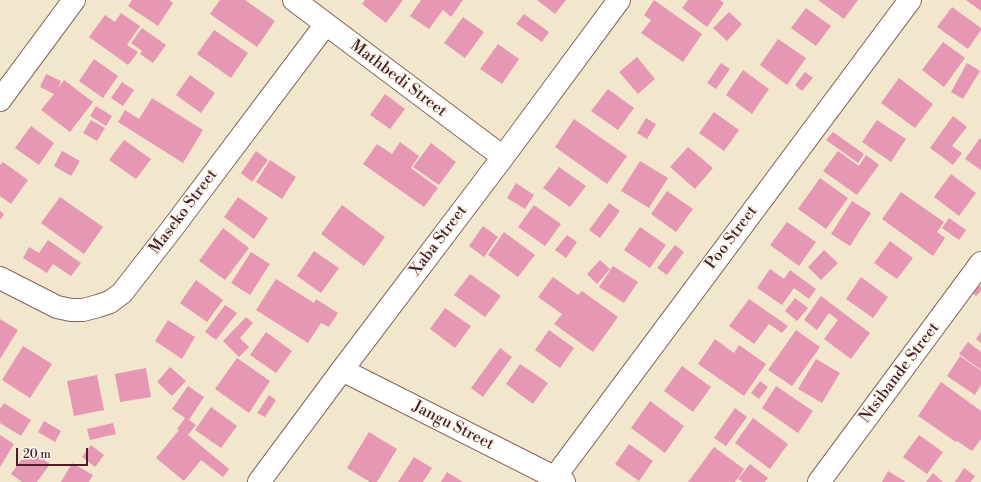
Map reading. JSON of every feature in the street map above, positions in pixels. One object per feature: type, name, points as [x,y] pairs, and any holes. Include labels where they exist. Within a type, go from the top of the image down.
[{"type":"street","points":[[0,100],[74,0]]},
{"type":"street","name":"Mathbedi Street","points":[[294,0],[503,157]]},
{"type":"street","name":"Xaba Street","points":[[259,482],[620,0]]},
{"type":"street","name":"Poo Street","points":[[559,479],[910,0]]},
{"type":"street","name":"Maseko Street","points":[[0,278],[57,307],[71,310],[83,310],[110,302],[122,292],[171,230],[326,24]]},
{"type":"street","name":"Ntsibande Street","points":[[819,482],[981,263]]},
{"type":"street","name":"Jangu Street","points":[[342,370],[559,479]]},
{"type":"building","points":[[132,0],[169,0],[173,3],[158,26],[128,6]]},
{"type":"building","points":[[220,0],[245,0],[275,21],[257,47],[210,14]]},
{"type":"building","points":[[365,0],[403,0],[386,23],[362,4]]},
{"type":"building","points":[[421,0],[463,0],[451,17],[443,10],[429,29],[410,16]]},
{"type":"building","points":[[537,0],[566,0],[555,14]]},
{"type":"building","points":[[654,0],[702,34],[683,62],[641,33],[651,20],[644,15]]},
{"type":"building","points":[[688,0],[720,0],[724,3],[707,27],[682,8]]},
{"type":"building","points":[[818,0],[858,0],[844,19]]},
{"type":"building","points":[[966,0],[981,0],[981,11]]},
{"type":"building","points":[[952,7],[981,28],[968,49],[937,27]]},
{"type":"building","points":[[806,8],[831,26],[816,46],[791,28]]},
{"type":"building","points":[[729,12],[742,24],[727,41],[713,28]]},
{"type":"building","points":[[121,13],[140,26],[127,45],[138,52],[128,65],[89,37],[105,15],[115,22]]},
{"type":"building","points":[[524,14],[549,32],[542,42],[516,24]]},
{"type":"building","points":[[463,17],[484,32],[465,58],[444,43]]},
{"type":"building","points":[[142,28],[166,45],[153,63],[140,54],[142,51],[131,43]]},
{"type":"building","points":[[214,30],[248,53],[231,78],[197,54]]},
{"type":"building","points":[[778,39],[806,58],[787,85],[760,65]]},
{"type":"building","points":[[943,42],[965,58],[944,87],[922,70]]},
{"type":"building","points":[[498,44],[519,59],[502,84],[480,69]]},
{"type":"building","points":[[637,57],[655,79],[638,94],[619,72]]},
{"type":"building","points":[[94,59],[118,76],[103,98],[79,81]]},
{"type":"building","points":[[721,63],[730,69],[716,89],[707,83]]},
{"type":"building","points":[[967,63],[980,71],[963,99],[951,92]]},
{"type":"building","points":[[743,70],[769,89],[752,114],[726,95]]},
{"type":"building","points":[[805,72],[813,78],[802,91],[795,85]]},
{"type":"building","points":[[46,74],[61,81],[58,88],[64,80],[93,102],[70,132],[41,110],[54,94],[40,87]]},
{"type":"building","points":[[190,75],[215,93],[201,113],[176,95]]},
{"type":"building","points":[[899,78],[933,104],[915,128],[881,103]]},
{"type":"building","points":[[122,82],[134,90],[123,106],[111,98]]},
{"type":"building","points":[[608,89],[634,108],[618,130],[591,111]]},
{"type":"building","points":[[385,94],[405,109],[390,129],[370,115]]},
{"type":"building","points":[[152,98],[203,130],[183,163],[118,122],[125,110],[139,119]]},
{"type":"building","points":[[96,106],[112,116],[106,126],[90,116]]},
{"type":"building","points":[[714,112],[739,130],[724,151],[699,133]]},
{"type":"building","points":[[953,116],[967,127],[952,146],[962,153],[953,165],[930,148]]},
{"type":"building","points":[[646,118],[656,124],[647,139],[637,133]]},
{"type":"building","points":[[574,119],[627,156],[607,184],[555,147]]},
{"type":"building","points":[[91,120],[105,128],[97,141],[83,133]]},
{"type":"building","points":[[877,120],[906,139],[891,162],[862,142]]},
{"type":"building","points":[[31,126],[54,143],[39,165],[15,148]]},
{"type":"building","points":[[833,132],[864,154],[858,163],[826,140]]},
{"type":"building","points":[[980,138],[981,139],[981,170],[965,159]]},
{"type":"building","points":[[124,140],[151,159],[136,179],[109,160]]},
{"type":"building","points":[[400,142],[419,156],[411,168],[438,188],[424,207],[363,164],[377,144],[392,154]]},
{"type":"building","points":[[431,143],[456,162],[439,185],[413,167]]},
{"type":"building","points":[[688,147],[713,168],[695,189],[670,167]]},
{"type":"building","points":[[62,151],[80,161],[71,176],[54,166]]},
{"type":"building","points":[[256,151],[268,160],[252,182],[241,173]]},
{"type":"building","points":[[838,151],[859,166],[866,155],[879,165],[857,195],[823,171]]},
{"type":"building","points":[[270,160],[296,177],[282,199],[256,182]]},
{"type":"building","points":[[640,161],[668,178],[649,208],[621,191]]},
{"type":"building","points":[[3,162],[28,180],[11,204],[0,196],[0,165]]},
{"type":"building","points":[[559,167],[586,186],[570,207],[543,188]]},
{"type":"building","points":[[951,174],[976,193],[959,216],[934,197]]},
{"type":"building","points":[[820,178],[848,198],[826,229],[798,209]]},
{"type":"building","points":[[516,183],[534,195],[525,209],[507,198]]},
{"type":"building","points":[[667,191],[693,209],[676,232],[651,214]]},
{"type":"building","points":[[901,192],[944,222],[937,232],[945,238],[933,256],[882,219]]},
{"type":"building","points":[[60,197],[103,227],[84,254],[41,223]]},
{"type":"building","points":[[238,197],[268,218],[254,239],[224,217]]},
{"type":"building","points":[[852,201],[871,213],[850,246],[831,234]]},
{"type":"building","points":[[609,203],[620,211],[600,238],[589,230]]},
{"type":"building","points":[[342,205],[385,237],[364,266],[321,234]]},
{"type":"building","points":[[534,205],[561,224],[545,246],[518,227]]},
{"type":"building","points":[[0,211],[4,214],[0,220]]},
{"type":"building","points":[[949,218],[966,230],[959,240],[942,228]]},
{"type":"building","points":[[787,222],[816,242],[799,266],[770,245]]},
{"type":"building","points":[[483,226],[498,237],[484,257],[469,246]]},
{"type":"building","points":[[640,227],[666,245],[650,268],[624,250]]},
{"type":"building","points":[[223,228],[249,248],[225,280],[199,261]]},
{"type":"building","points":[[504,232],[535,255],[518,277],[488,255]]},
{"type":"building","points":[[567,235],[577,242],[566,258],[555,250]]},
{"type":"building","points":[[48,240],[81,263],[71,276],[53,264],[47,273],[23,258],[29,247],[39,253]]},
{"type":"building","points":[[890,241],[913,258],[897,279],[874,263]]},
{"type":"building","points":[[675,245],[684,252],[667,275],[657,268]]},
{"type":"building","points":[[824,250],[838,263],[821,280],[808,267]]},
{"type":"building","points":[[314,251],[339,268],[321,293],[297,276]]},
{"type":"building","points":[[251,252],[270,264],[250,295],[231,283]]},
{"type":"building","points":[[600,260],[610,269],[597,284],[587,274]]},
{"type":"building","points":[[613,266],[638,282],[624,303],[599,287]]},
{"type":"building","points":[[770,269],[784,279],[790,270],[816,289],[809,299],[794,288],[782,305],[757,288]]},
{"type":"building","points":[[470,274],[501,296],[485,317],[454,295]]},
{"type":"building","points":[[553,277],[578,295],[582,291],[618,317],[593,352],[554,324],[562,314],[538,297]]},
{"type":"building","points":[[861,277],[888,297],[873,318],[846,299]]},
{"type":"building","points":[[276,279],[314,303],[316,299],[338,313],[329,327],[321,323],[308,343],[256,310]]},
{"type":"building","points":[[196,280],[223,300],[207,322],[180,303]]},
{"type":"building","points":[[975,281],[981,287],[981,291],[976,296],[969,289]]},
{"type":"building","points":[[821,296],[870,333],[851,359],[824,339],[838,320],[829,313],[817,330],[804,320]]},
{"type":"building","points":[[795,298],[808,308],[797,321],[785,311]]},
{"type":"building","points":[[749,299],[788,326],[782,333],[769,324],[754,344],[729,326]]},
{"type":"building","points":[[225,305],[237,313],[216,340],[205,332]]},
{"type":"building","points":[[445,308],[471,326],[455,348],[430,329]]},
{"type":"building","points":[[246,317],[253,323],[240,338],[249,347],[239,357],[223,341]]},
{"type":"building","points":[[0,319],[18,330],[0,359]]},
{"type":"building","points":[[168,320],[195,337],[182,359],[155,341]]},
{"type":"building","points":[[549,330],[574,348],[560,368],[535,350]]},
{"type":"building","points":[[796,330],[820,347],[792,386],[768,370]]},
{"type":"building","points":[[266,332],[292,351],[276,373],[250,355]]},
{"type":"building","points":[[981,332],[981,343],[976,339]]},
{"type":"building","points":[[715,339],[734,353],[739,345],[766,364],[744,396],[698,364]]},
{"type":"building","points":[[968,342],[981,352],[981,370],[959,354]]},
{"type":"building","points":[[23,346],[52,364],[30,398],[2,380]]},
{"type":"building","points":[[500,348],[512,357],[483,397],[471,388]]},
{"type":"building","points":[[960,356],[981,371],[981,385],[975,395],[947,376]]},
{"type":"building","points":[[237,358],[270,381],[249,413],[215,389]]},
{"type":"building","points":[[816,359],[840,373],[822,403],[798,389]]},
{"type":"building","points":[[520,364],[548,383],[533,404],[506,384]]},
{"type":"building","points":[[682,366],[711,387],[693,412],[664,391]]},
{"type":"building","points":[[170,367],[186,381],[172,396],[157,382]]},
{"type":"building","points":[[146,368],[151,397],[120,402],[115,374]]},
{"type":"building","points":[[97,375],[104,410],[74,416],[67,381]]},
{"type":"building","points":[[760,381],[768,387],[759,399],[751,393]]},
{"type":"building","points":[[941,382],[981,411],[981,439],[972,451],[918,416]]},
{"type":"building","points":[[188,386],[204,397],[189,420],[196,425],[188,435],[229,469],[223,477],[201,460],[184,481],[156,458],[179,430],[177,429],[185,418],[172,409]]},
{"type":"building","points":[[776,386],[813,411],[798,433],[762,408]]},
{"type":"building","points":[[269,395],[276,400],[265,417],[257,413]]},
{"type":"building","points":[[650,401],[684,426],[665,453],[631,428]]},
{"type":"building","points":[[4,403],[31,420],[21,436],[0,423],[0,409]]},
{"type":"building","points":[[211,407],[237,426],[221,448],[195,430]]},
{"type":"building","points":[[735,408],[747,417],[726,446],[714,438]]},
{"type":"building","points":[[753,418],[788,444],[770,469],[735,443]]},
{"type":"building","points":[[44,421],[61,431],[55,442],[38,432]]},
{"type":"building","points":[[113,423],[116,434],[90,440],[87,429]]},
{"type":"building","points":[[369,432],[397,449],[377,482],[370,482],[347,468]]},
{"type":"building","points":[[0,435],[14,444],[0,467]]},
{"type":"building","points":[[919,435],[943,452],[927,474],[903,457]]},
{"type":"building","points":[[629,444],[653,461],[639,481],[615,464]]},
{"type":"building","points":[[91,445],[104,455],[95,467],[82,457]]},
{"type":"building","points":[[714,447],[744,469],[735,482],[688,482]]},
{"type":"building","points":[[29,449],[50,464],[37,482],[22,482],[11,474]]},
{"type":"building","points":[[414,457],[432,468],[423,482],[398,482]]},
{"type":"building","points":[[72,463],[93,475],[89,482],[61,482]]},
{"type":"building","points":[[750,464],[768,478],[765,482],[743,482],[738,479]]},
{"type":"building","points":[[964,468],[975,476],[971,482],[955,482]]},
{"type":"building","points":[[888,471],[906,482],[882,482]]},
{"type":"building","points":[[447,472],[463,482],[441,482]]},
{"type":"building","points":[[933,473],[943,482],[926,482]]}]
